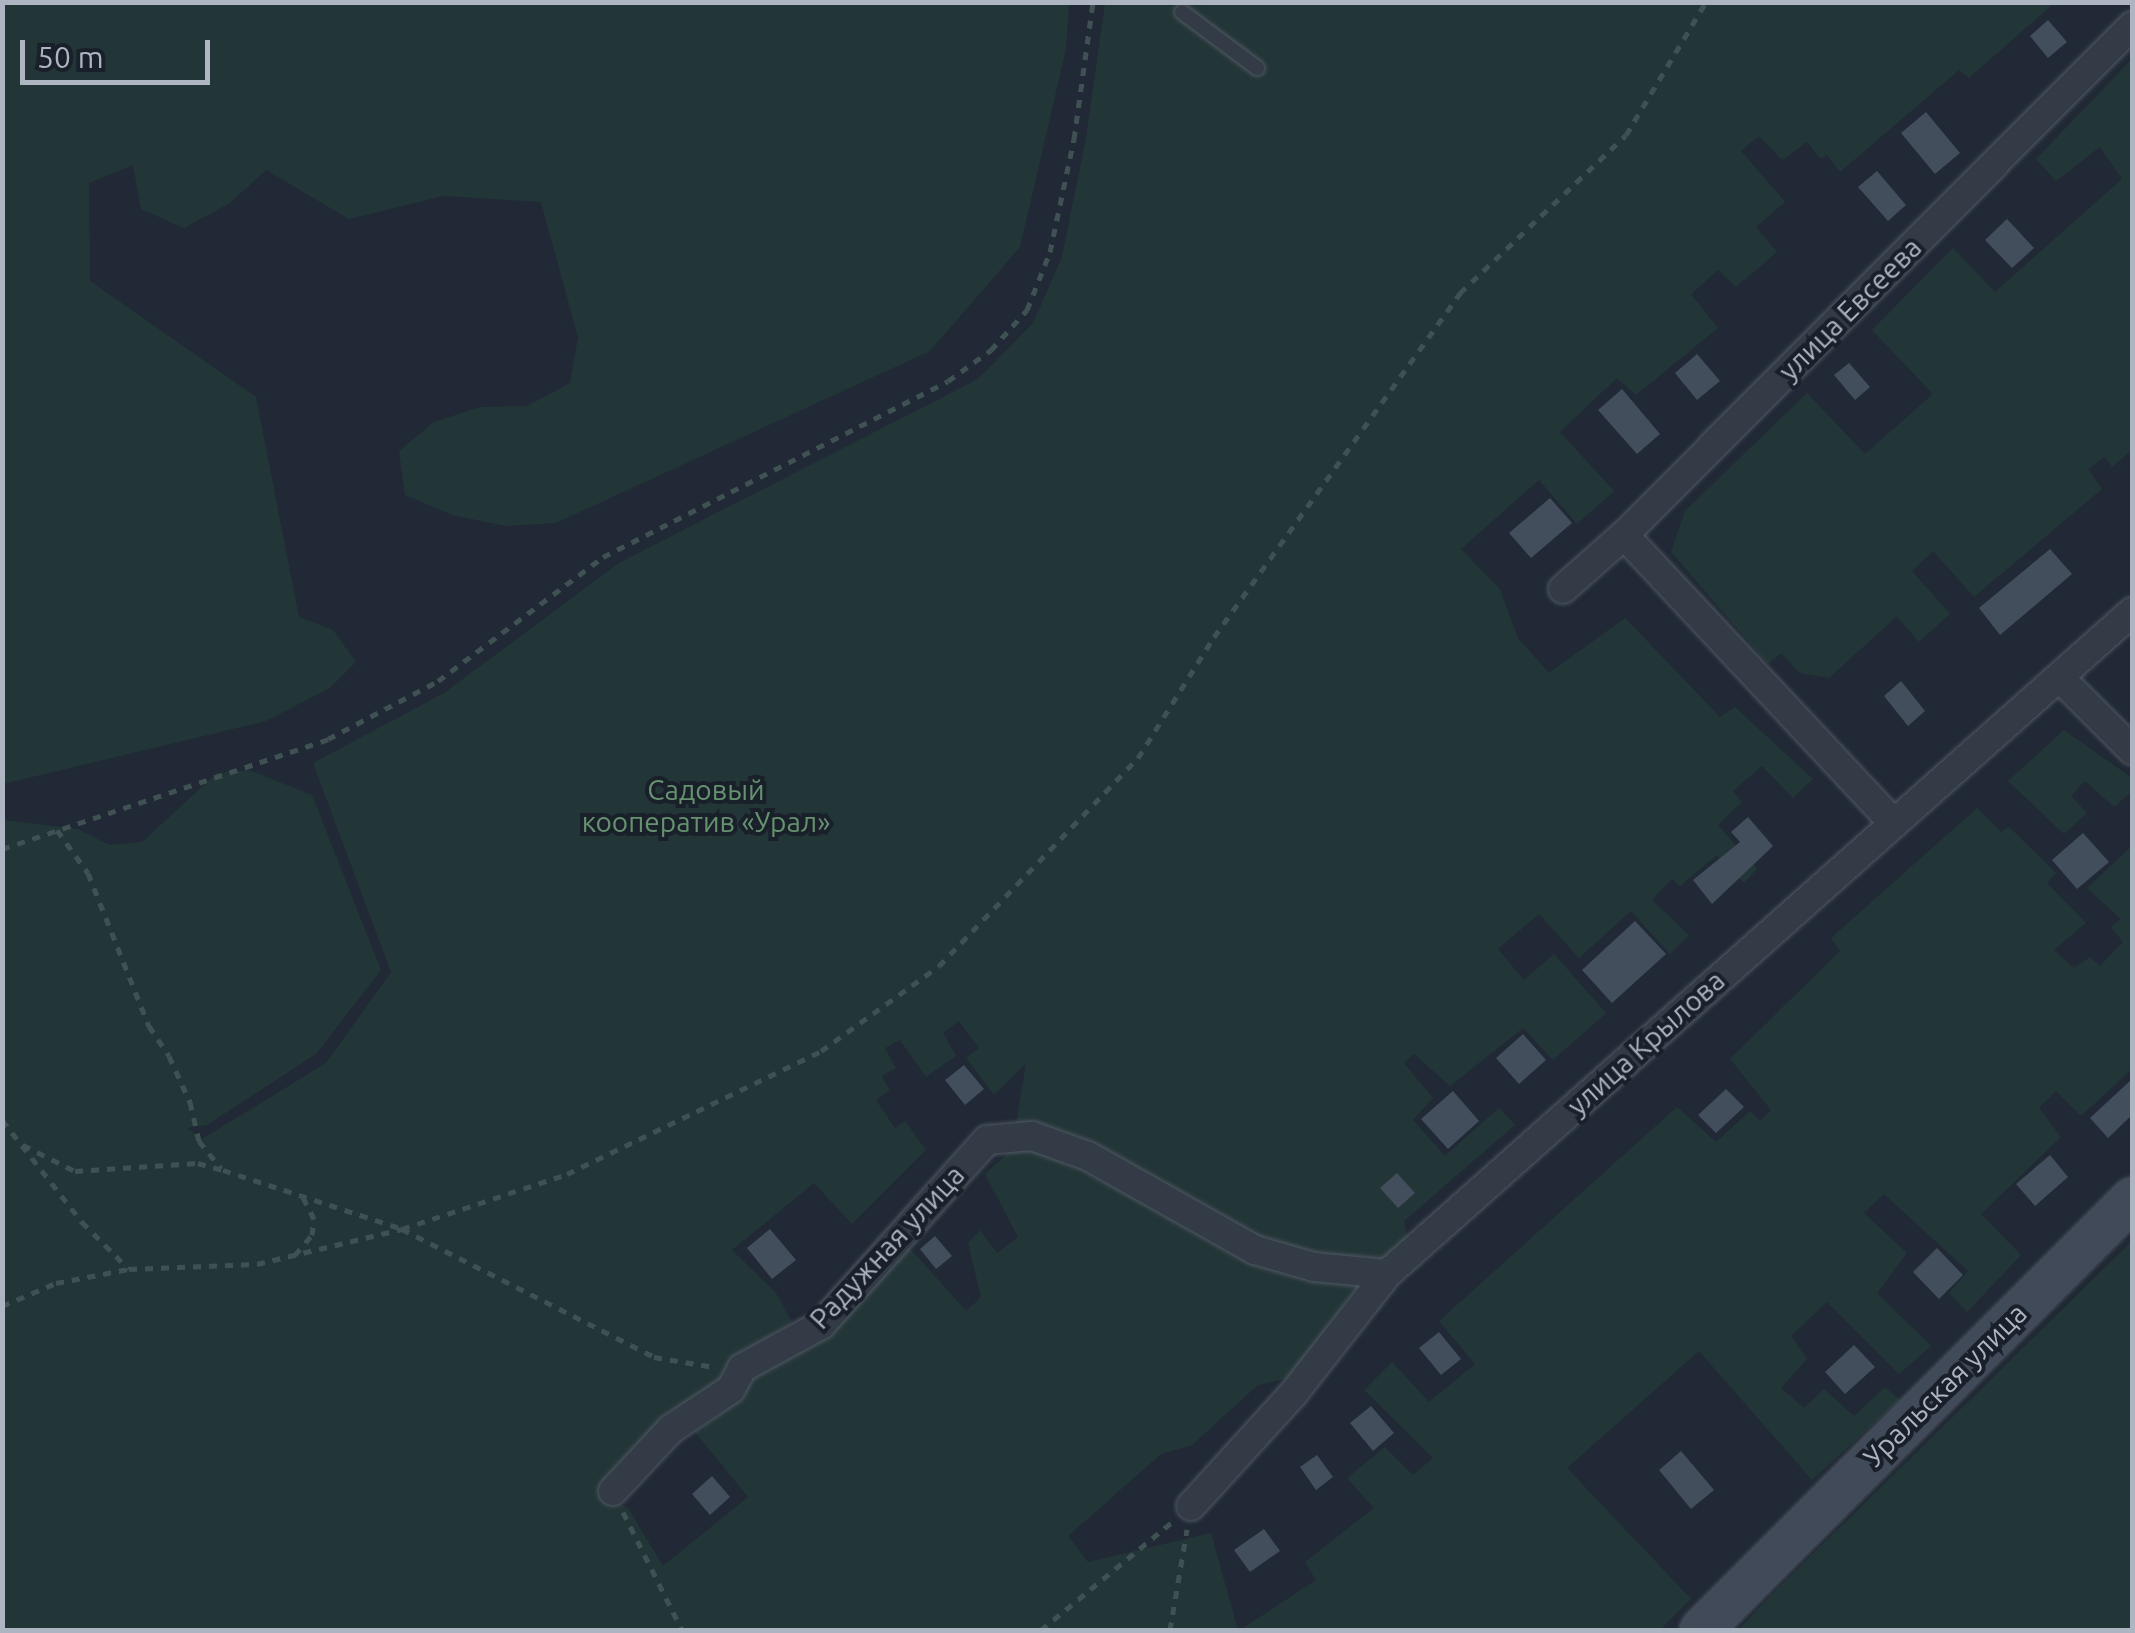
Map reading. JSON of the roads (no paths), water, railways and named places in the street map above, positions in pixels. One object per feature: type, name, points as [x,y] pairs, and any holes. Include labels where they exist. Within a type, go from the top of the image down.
[{"type":"main road","name":"Уральская улица","points":[[1700,1630],[2132,1199]]},
{"type":"street","name":"улица Евсеева","points":[[1563,589],[1624,535],[2132,26]]},
{"type":"street","points":[[1624,535],[1893,822]]},
{"type":"street","name":"улица Крылова","points":[[1191,1506],[1293,1394],[1387,1274],[2132,612]]},
{"type":"street","points":[[2060,678],[2132,750]]},
{"type":"street","name":"Радужная улица","points":[[613,1492],[671,1429],[731,1390],[742,1368],[820,1325],[986,1140],[1032,1136],[1088,1156],[1255,1250],[1314,1268],[1387,1274]]},
{"type":"lane","points":[[1182,12],[1257,68]]},
{"type":"park label","name":"Садовый кооператив «Урал»","points":[[706,806]]}]
